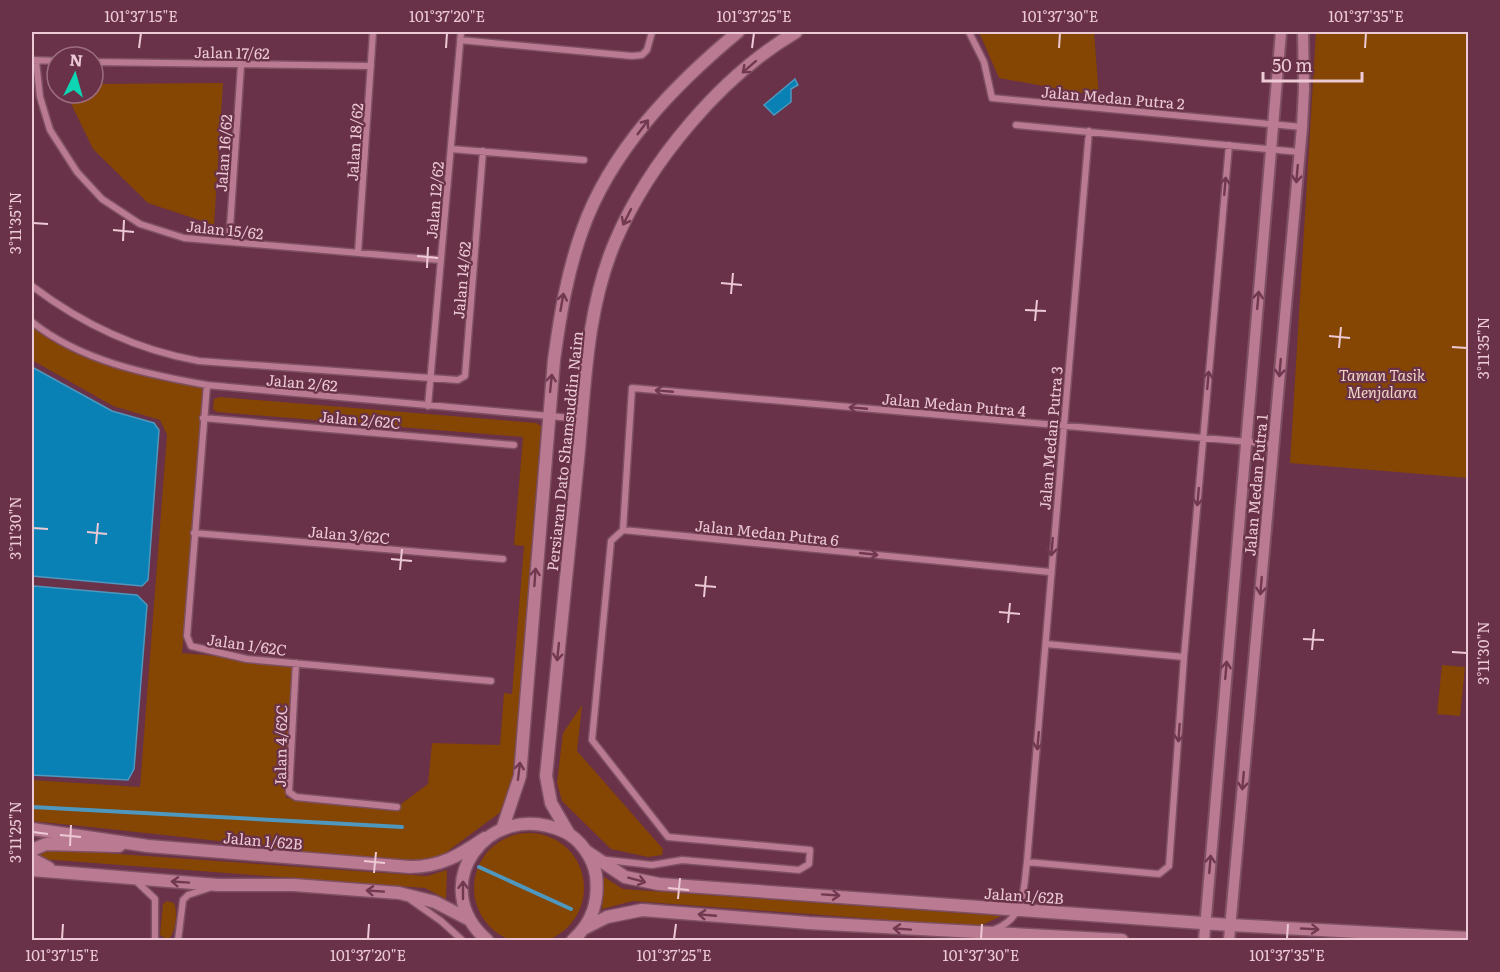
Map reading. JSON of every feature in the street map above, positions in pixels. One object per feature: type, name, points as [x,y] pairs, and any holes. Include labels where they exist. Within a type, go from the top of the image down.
[{"type":"main road","name":"Persiaran Dato Shamsuddin Naim","points":[[502,827],[520,776],[548,417],[563,296],[582,230],[599,192],[647,121],[681,82],[738,32]]},
{"type":"main road","name":"Persiaran Dato Shamsuddin Naim","points":[[569,834],[551,803],[546,776],[587,361],[600,288],[614,243],[630,211],[668,151],[713,98],[777,42],[796,32]]},
{"type":"main road","points":[[502,827],[525,822],[548,824],[569,834],[590,854],[598,890],[595,910],[585,928],[573,940]]},
{"type":"main road","name":"Jalan 1/62B","points":[[32,829],[148,846],[420,867],[453,860],[502,827]]},
{"type":"main road","points":[[483,938],[470,920],[463,899],[463,876],[471,855],[486,838]]},
{"type":"main road","points":[[32,850],[46,844],[148,846]]},
{"type":"main road","name":"Jalan 1/62B","points":[[590,854],[616,872],[649,883],[1230,925],[1468,938]]},
{"type":"main road","points":[[32,859],[40,865],[62,872]]},
{"type":"main road","points":[[32,870],[218,885],[294,885],[399,893],[435,902],[470,920]]},
{"type":"main road","points":[[585,928],[607,917],[642,910],[981,933],[1122,940]]},
{"type":"street","name":"Jalan 18/62","points":[[357,253],[373,32]]},
{"type":"street","name":"Jalan 12/62","points":[[428,406],[460,32]]},
{"type":"street","points":[[460,40],[632,56],[642,55],[647,50],[652,32]]},
{"type":"street","name":"Jalan Medan Putra 2","points":[[969,32],[984,62],[992,98],[1302,127]]},
{"type":"street","name":"Jalan Medan Putra 1","points":[[1204,940],[1245,442],[1273,150],[1281,32]]},
{"type":"street","name":"Jalan Medan Putra 1","points":[[1229,940],[1302,127],[1303,32]]},
{"type":"street","name":"Jalan 15/62","points":[[34,60],[40,97],[50,130],[77,172],[102,200],[140,224],[184,238],[441,260]]},
{"type":"street","name":"Jalan 17/62","points":[[105,62],[370,66]]},
{"type":"street","name":"Jalan 16/62","points":[[229,242],[241,65]]},
{"type":"street","points":[[1016,125],[1299,152]]},
{"type":"street","name":"Jalan Medan Putra 3","points":[[1021,910],[1027,862],[1089,131]]},
{"type":"street","points":[[1027,862],[1159,874],[1169,866],[1184,657],[1229,145]]},
{"type":"street","points":[[451,149],[584,160]]},
{"type":"street","name":"Jalan 14/62","points":[[431,378],[458,380],[465,376],[483,151]]},
{"type":"street","name":"Jalan 2/62","points":[[32,286],[94,326],[171,356],[199,361],[431,378]]},
{"type":"street","name":"Jalan 2/62","points":[[32,322],[98,358],[145,374],[207,385],[582,419]]},
{"type":"street","name":"Jalan 1/62C","points":[[207,385],[194,533],[188,643],[198,650],[247,659],[491,681]]},
{"type":"street","name":"Jalan Medan Putra 4","points":[[622,530],[632,388],[1273,444]]},
{"type":"street","name":"Jalan 2/62C","points":[[203,418],[514,445]]},
{"type":"street","points":[[590,854],[638,864],[682,860],[799,870],[809,864],[810,850],[668,837],[592,740],[611,541],[622,530]]},
{"type":"street","name":"Jalan Medan Putra 6","points":[[622,530],[1050,572]]},
{"type":"street","name":"Jalan 3/62C","points":[[194,533],[503,559]]},
{"type":"street","points":[[1046,644],[1184,657]]},
{"type":"street","name":"Jalan 4/62C","points":[[296,663],[289,792],[296,796],[397,807]]},
{"type":"street","points":[[134,879],[155,899],[155,940]]},
{"type":"street","points":[[178,940],[183,900],[188,895],[218,885]]},
{"type":"street","points":[[399,893],[424,908],[462,940]]},
{"type":"street","points":[[981,933],[1005,924],[1021,910]]},
{"type":"green space","points":[[979,32],[1094,32],[1099,96],[999,78]]},
{"type":"green space","name":"Taman Tasik Menjalara","points":[[1316,32],[1468,32],[1468,478],[1290,463]]},
{"type":"green space","points":[[223,83],[214,225],[148,203],[93,149],[72,105],[105,105],[105,84]]},
{"type":"green space","points":[[32,324],[101,362],[144,376],[204,387],[182,653],[296,663],[286,798],[397,807],[428,784],[432,743],[500,745],[504,693],[512,694],[524,546],[514,545],[523,437],[217,412],[213,409],[214,399],[220,397],[536,423],[541,426],[513,787],[502,811],[444,854],[427,859],[403,860],[343,857],[32,821],[32,780],[140,787],[167,435],[160,420],[113,406],[32,360]]},
{"type":"green space","points":[[1442,665],[1465,667],[1460,716],[1437,714]]},
{"type":"green space","points":[[582,705],[577,751],[663,849],[662,855],[648,857],[611,849],[562,801],[557,783],[563,733]]},
{"type":"green space","points":[[529,833],[550,837],[568,849],[580,867],[584,888],[580,909],[568,927],[550,939],[529,943],[508,939],[490,927],[478,909],[474,888],[478,867],[490,849],[508,837]]},
{"type":"green space","points":[[48,849],[427,876],[447,870],[446,899],[425,888],[37,857],[37,854]]},
{"type":"green space","points":[[604,877],[623,889],[1001,916],[982,925],[956,925],[633,901],[602,909]]},
{"type":"green space","points":[[167,901],[174,903],[176,912],[176,922],[168,940],[160,935],[163,904]]},
{"type":"water","points":[[795,79],[798,85],[791,89],[791,102],[774,115],[764,105]]},
{"type":"water","points":[[32,367],[112,411],[154,423],[159,430],[148,580],[142,586],[32,576]]},
{"type":"water","points":[[32,587],[137,595],[147,605],[134,769],[128,780],[32,775]]},
{"type":"waterway","points":[[32,807],[402,827]]},
{"type":"waterway","points":[[479,867],[571,909]]}]
